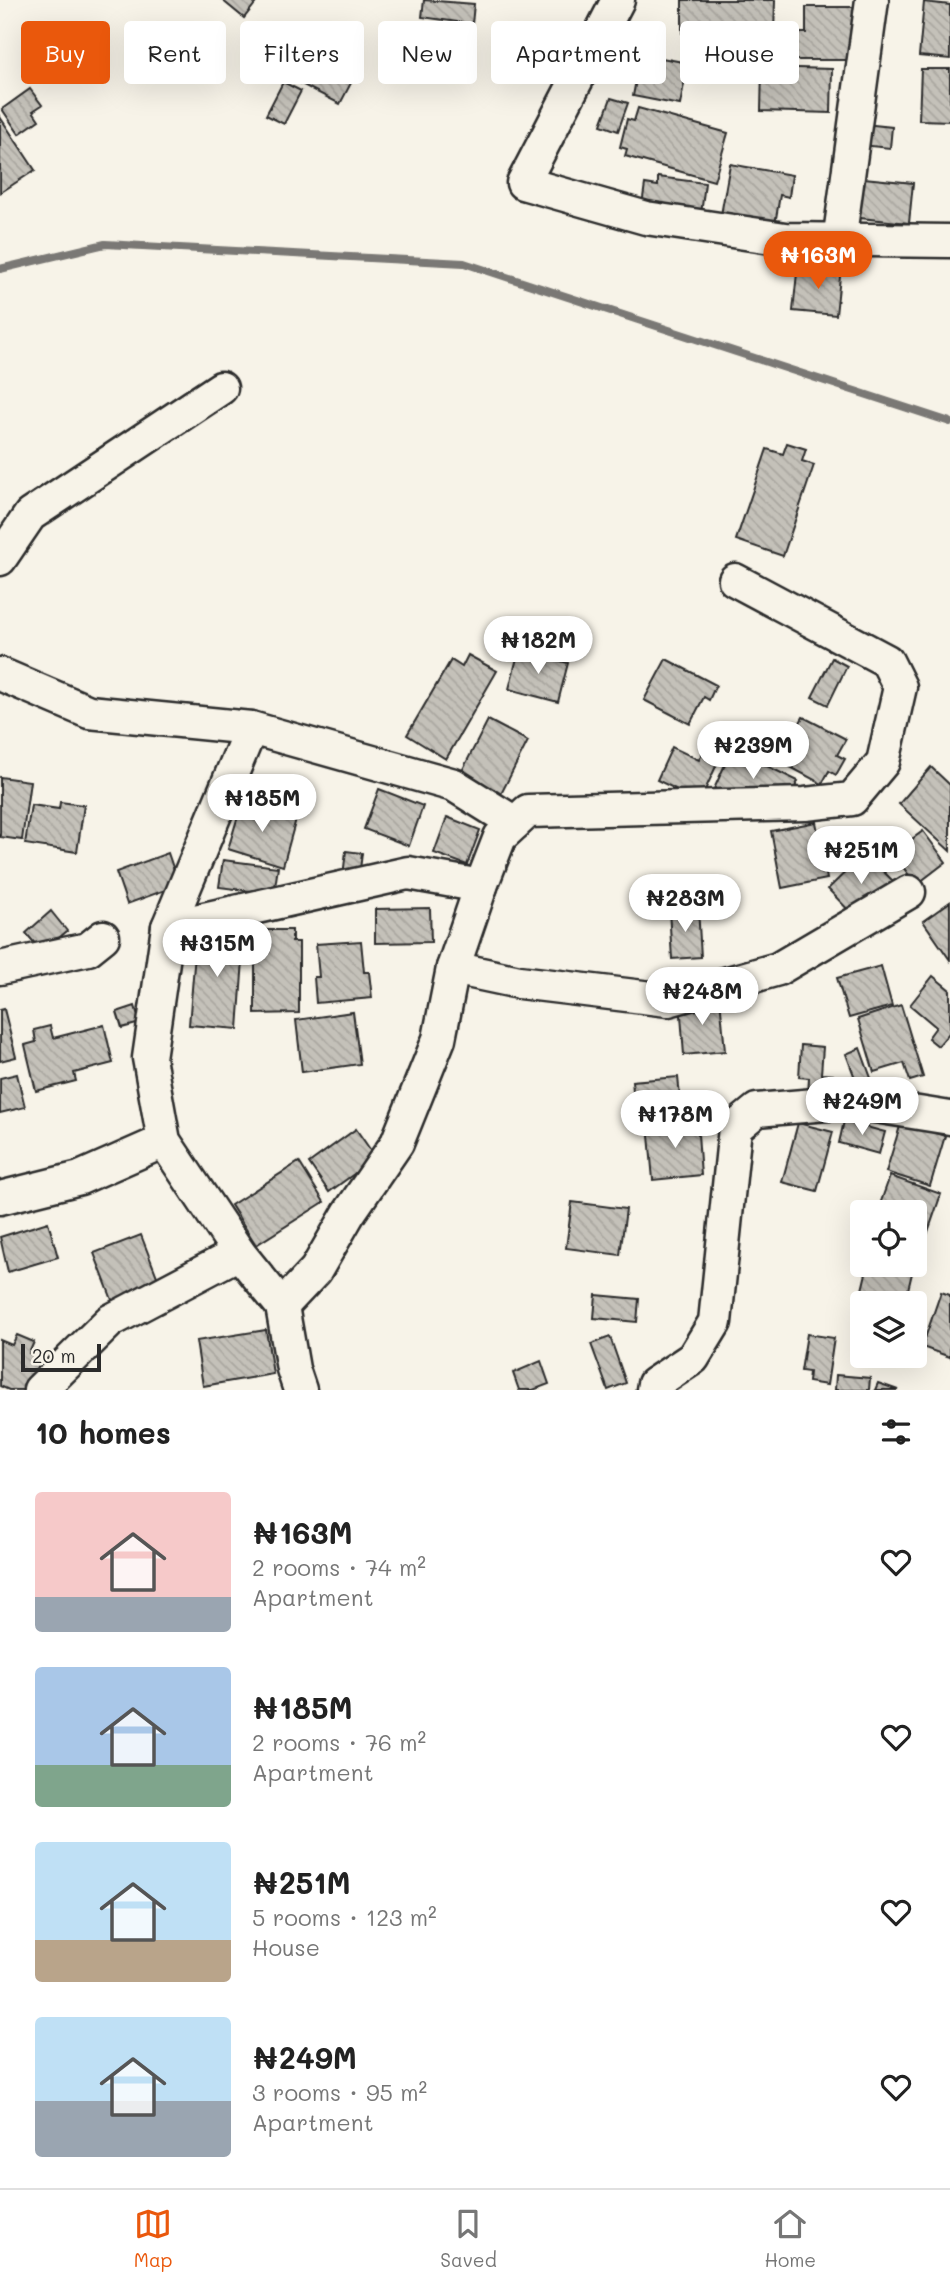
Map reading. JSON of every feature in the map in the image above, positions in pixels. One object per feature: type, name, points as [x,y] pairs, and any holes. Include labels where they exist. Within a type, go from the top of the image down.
[{"type":"street","points":[[618,0],[523,183],[646,218],[785,239],[950,242]]},
{"type":"street","points":[[839,242],[872,0]]},
{"type":"street","points":[[0,559],[30,515],[220,388]]},
{"type":"street","points":[[282,1306],[316,1270],[349,1213],[397,1143],[439,1039],[453,968],[500,837],[528,811],[805,804],[852,799],[883,762],[900,687],[887,661],[735,580]]},
{"type":"street","points":[[0,674],[89,712],[251,728],[454,785],[515,823]]},
{"type":"street","points":[[251,728],[168,927],[149,1058],[164,1140],[239,1253],[282,1306],[293,1368],[300,1390]]},
{"type":"street","points":[[168,927],[408,873],[481,886]]},
{"type":"street","points":[[453,968],[519,982],[668,1000],[778,969],[909,892]]},
{"type":"street","points":[[0,968],[88,949],[103,937]]},
{"type":"street","points":[[653,1390],[654,1384],[693,1358],[715,1322],[735,1128],[757,1110],[850,1102],[950,1118]]},
{"type":"street","points":[[0,1198],[79,1178],[164,1140]]},
{"type":"street","points":[[40,1390],[110,1321],[239,1253]]},
{"type":"building","points":[[222,0],[258,0],[244,18]]},
{"type":"building","points":[[424,0],[474,4],[472,21],[422,17]]},
{"type":"building","points":[[682,0],[775,0],[774,21],[682,21]]},
{"type":"building","points":[[924,2],[950,5],[950,59],[919,56]]},
{"type":"building","points":[[806,7],[859,7],[859,60],[799,60],[799,33],[806,33]]},
{"type":"building","points":[[666,59],[680,61],[680,84],[684,84],[680,105],[633,96],[635,84],[666,84]]},
{"type":"building","points":[[799,68],[832,69],[831,113],[761,111],[762,84],[799,84]]},
{"type":"building","points":[[921,69],[950,69],[950,121],[919,120]]},
{"type":"building","points":[[282,84],[301,91],[284,124],[266,115]]},
{"type":"building","points":[[301,84],[350,84],[340,104]]},
{"type":"building","points":[[30,89],[42,105],[33,111],[39,120],[19,134],[2,109]]},
{"type":"building","points":[[611,98],[628,103],[618,131],[601,125]]},
{"type":"building","points":[[638,108],[728,133],[714,181],[625,156],[627,149],[620,147],[627,119],[634,121]]},
{"type":"building","points":[[0,117],[35,170],[0,193]]},
{"type":"building","points":[[864,124],[892,127],[890,148],[861,145]]},
{"type":"building","points":[[730,164],[792,175],[789,197],[780,195],[775,224],[721,215]]},
{"type":"building","points":[[658,177],[705,183],[700,222],[642,205],[645,184],[658,186]]},
{"type":"building","points":[[864,178],[913,183],[909,223],[860,218]]},
{"type":"building","points":[[816,264],[841,267],[836,315],[793,311],[797,273],[815,275]]},
{"type":"building","points":[[787,443],[806,449],[802,461],[814,465],[783,556],[736,540],[767,449],[783,454]]},
{"type":"building","points":[[519,650],[568,663],[558,702],[509,689]]},
{"type":"building","points":[[468,655],[497,671],[446,759],[407,735],[451,660],[462,667]]},
{"type":"building","points":[[832,658],[847,666],[828,705],[812,697]]},
{"type":"building","points":[[666,659],[716,685],[709,700],[704,697],[690,724],[644,700]]},
{"type":"building","points":[[803,717],[846,739],[837,755],[845,759],[836,775],[829,771],[822,784],[779,761]]},
{"type":"building","points":[[488,720],[528,741],[500,796],[460,775]]},
{"type":"building","points":[[708,741],[724,749],[700,801],[657,780],[672,747],[699,760]]},
{"type":"building","points":[[732,749],[798,781],[790,798],[744,803],[714,789]]},
{"type":"building","points":[[931,767],[950,785],[950,851],[899,804]]},
{"type":"building","points":[[0,777],[30,781],[22,840],[0,837]]},
{"type":"building","points":[[379,789],[423,806],[409,846],[364,829]]},
{"type":"building","points":[[60,802],[84,805],[77,852],[25,844],[31,805],[59,809]]},
{"type":"building","points":[[242,803],[296,819],[283,866],[228,849]]},
{"type":"building","points":[[447,817],[480,830],[467,865],[434,853]]},
{"type":"building","points":[[816,822],[827,879],[782,888],[771,831]]},
{"type":"building","points":[[923,831],[946,862],[916,885],[893,853]]},
{"type":"building","points":[[346,851],[362,853],[359,878],[343,876]]},
{"type":"building","points":[[168,853],[179,885],[127,904],[116,872]]},
{"type":"building","points":[[865,853],[894,882],[857,919],[828,889]]},
{"type":"building","points":[[223,860],[278,867],[274,894],[219,887]]},
{"type":"building","points":[[950,902],[950,960],[923,921]]},
{"type":"building","points":[[430,908],[431,942],[375,943],[375,909]]},
{"type":"building","points":[[698,908],[701,957],[672,959],[669,910]]},
{"type":"building","points":[[51,911],[67,931],[42,952],[26,933]]},
{"type":"building","points":[[197,929],[245,932],[238,1029],[189,1025]]},
{"type":"building","points":[[263,930],[292,930],[292,942],[299,942],[299,1013],[255,1014],[255,942],[263,942]]},
{"type":"building","points":[[361,941],[364,972],[369,972],[372,998],[316,1003],[314,977],[319,977],[316,944]]},
{"type":"building","points":[[881,966],[892,1006],[849,1018],[837,978]]},
{"type":"building","points":[[933,976],[950,990],[950,1032],[938,1046],[928,1038],[936,1027],[910,1005]]},
{"type":"building","points":[[720,998],[725,1051],[684,1055],[680,1002]]},
{"type":"building","points":[[901,1005],[923,1077],[910,1081],[904,1063],[874,1072],[858,1019]]},
{"type":"building","points":[[135,1006],[140,1023],[122,1028],[117,1012]]},
{"type":"building","points":[[4,1009],[16,1057],[0,1061],[0,1010]]},
{"type":"building","points":[[353,1012],[360,1064],[302,1072],[296,1020]]},
{"type":"building","points":[[104,1025],[113,1063],[74,1073],[76,1081],[36,1091],[25,1045],[36,1042],[34,1030],[50,1026],[53,1038]]},
{"type":"building","points":[[801,1045],[823,1047],[821,1074],[833,1075],[831,1097],[808,1095],[809,1078],[799,1077]]},
{"type":"building","points":[[860,1048],[875,1089],[861,1094],[846,1054]]},
{"type":"building","points":[[17,1074],[25,1107],[0,1113],[0,1078]]},
{"type":"building","points":[[678,1077],[681,1106],[635,1110],[632,1081]]},
{"type":"building","points":[[697,1120],[701,1175],[653,1180],[648,1124]]},
{"type":"building","points":[[844,1121],[885,1132],[879,1154],[839,1143]]},
{"type":"building","points":[[798,1123],[833,1132],[817,1191],[782,1182]]},
{"type":"building","points":[[901,1123],[945,1136],[930,1186],[886,1172]]},
{"type":"building","points":[[356,1129],[376,1158],[329,1192],[309,1163]]},
{"type":"building","points":[[299,1162],[324,1202],[256,1245],[231,1205]]},
{"type":"building","points":[[890,1176],[941,1194],[927,1235],[927,1200],[882,1200]]},
{"type":"building","points":[[572,1202],[626,1209],[620,1255],[566,1248]]},
{"type":"building","points":[[48,1222],[58,1257],[8,1272],[0,1237]]},
{"type":"building","points":[[141,1235],[161,1287],[114,1305],[94,1253]]},
{"type":"building","points":[[865,1277],[911,1277],[908,1291],[862,1290]]},
{"type":"building","points":[[941,1292],[950,1295],[950,1357],[927,1349],[927,1333]]},
{"type":"building","points":[[596,1295],[639,1299],[637,1322],[594,1318]]},
{"type":"building","points":[[266,1330],[273,1374],[203,1386],[196,1341]]},
{"type":"building","points":[[807,1334],[834,1338],[827,1385],[808,1382],[809,1372],[801,1371]]},
{"type":"building","points":[[17,1335],[34,1342],[29,1353],[42,1359],[28,1390],[9,1390],[0,1386],[0,1340],[12,1345]]},
{"type":"building","points":[[610,1337],[626,1383],[608,1390],[591,1344]]},
{"type":"building","points":[[541,1361],[549,1384],[533,1390],[519,1390],[513,1373]]},
{"type":"building","points":[[836,1375],[870,1378],[869,1390],[835,1390]]},
{"type":"building","points":[[878,1383],[898,1390],[875,1390]]},
{"type":"waterway","points":[[0,269],[105,244],[464,263],[950,422]]}]
